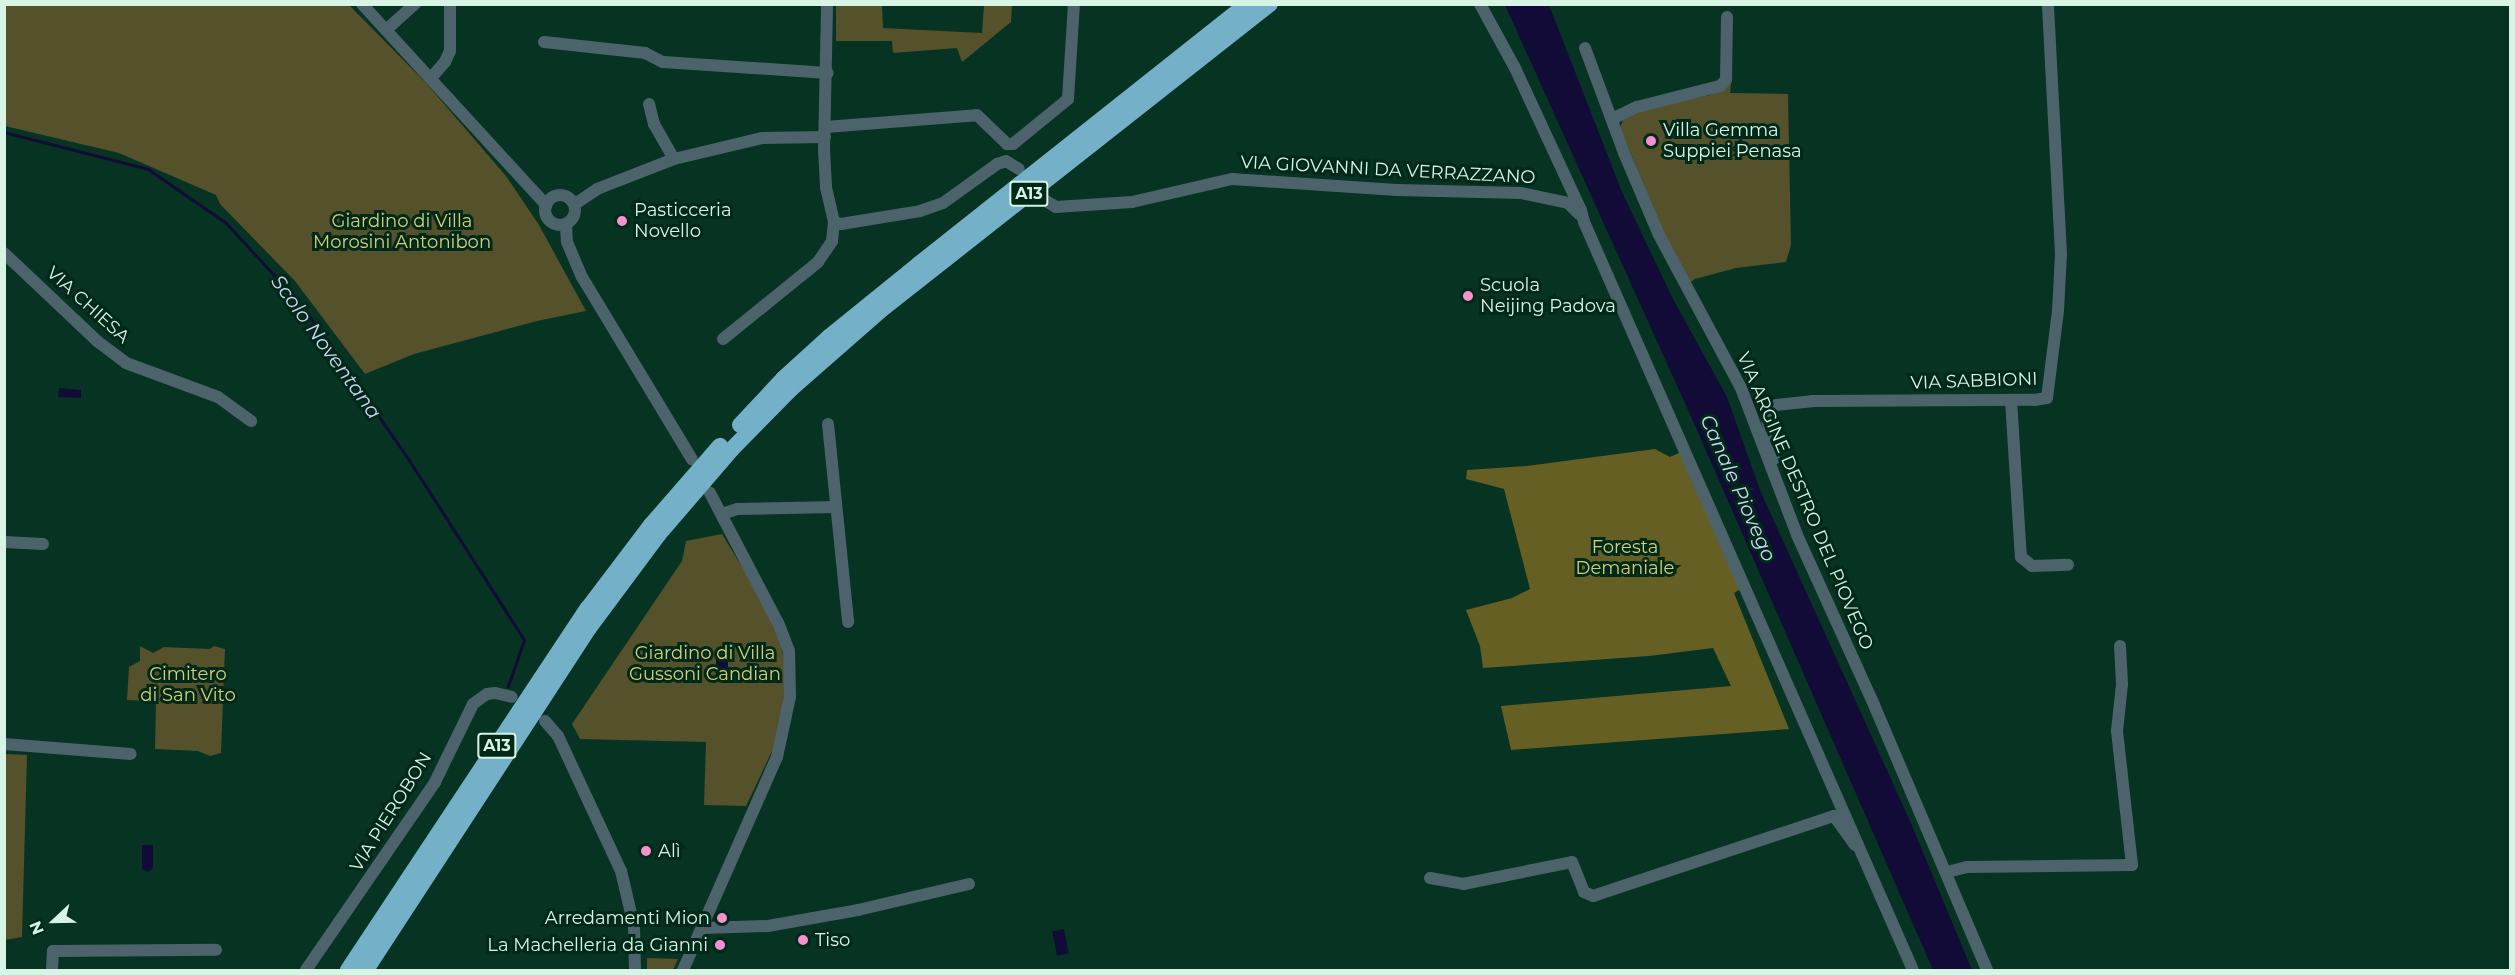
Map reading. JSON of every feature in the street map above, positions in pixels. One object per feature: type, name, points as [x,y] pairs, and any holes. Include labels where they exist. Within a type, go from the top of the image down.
[{"type":"highway","name":"A13","points":[[348,970],[588,608],[654,530],[731,450],[829,337],[1247,4]]},
{"type":"highway","name":"A13","points":[[788,383],[1270,4]]},
{"type":"highway","name":"A13","points":[[366,970],[654,530]]},
{"type":"street","points":[[362,4],[546,205],[548,220],[556,225],[566,225],[574,219],[574,204]]},
{"type":"street","points":[[386,30],[415,4]]},
{"type":"street","points":[[431,78],[449,57],[450,4]]},
{"type":"street","points":[[723,339],[818,262],[832,241],[834,222],[826,187],[827,4]]},
{"type":"street","points":[[574,204],[597,189],[674,159],[762,138],[977,115],[1006,144],[1013,144],[1068,99],[1074,4]]},
{"type":"street","points":[[1480,4],[1515,68],[1581,210],[1584,222],[1913,970]]},
{"type":"street","name":"VIA SABBIONI","points":[[1770,464],[1774,459],[1766,412],[1776,405],[1812,401],[2047,398],[2058,311],[2061,254],[2048,4]]},
{"type":"street","points":[[1612,119],[1637,107],[1720,86],[1726,80],[1727,17]]},
{"type":"street","points":[[544,42],[645,53],[663,62],[828,73]]},
{"type":"street","name":"VIA ARGINE DESTRO DEL PIOVEGO","points":[[1585,48],[1659,234],[1741,388],[1797,535],[1947,872],[1987,970]]},
{"type":"street","points":[[649,104],[654,124],[674,159]]},
{"type":"street","points":[[834,222],[841,224],[920,211],[943,203],[1006,160],[1019,169]]},
{"type":"street","name":"VIA GIOVANNI DA VERRAZZANO","points":[[1041,198],[1056,207],[1075,207],[1159,197],[1232,179],[1397,190],[1521,193],[1568,203],[1584,222]]},
{"type":"street","points":[[546,205],[552,197],[562,195],[574,204]]},
{"type":"street","points":[[566,225],[567,242],[582,278],[692,459]]},
{"type":"street","name":"VIA CHIESA","points":[[4,253],[96,341],[126,363],[218,397],[251,421]]},
{"type":"street","points":[[2011,400],[2021,557],[2032,566],[2068,565]]},
{"type":"street","points":[[828,424],[848,622]]},
{"type":"street","points":[[683,970],[777,757],[790,697],[789,651],[778,623],[711,493]]},
{"type":"street","points":[[722,514],[737,509],[836,507]]},
{"type":"street","points":[[4,542],[43,544]]},
{"type":"street","points":[[1947,872],[1967,867],[2132,865],[2117,731],[2122,684],[2120,646]]},
{"type":"street","name":"VIA PIEROBON","points":[[306,970],[435,782],[473,704],[487,694],[495,693],[512,697]]},
{"type":"street","points":[[545,721],[558,736],[621,871],[634,926],[635,970]]},
{"type":"street","points":[[4,744],[131,754]]},
{"type":"street","points":[[1430,878],[1464,884],[1572,862],[1584,892],[1593,896],[1834,816],[1864,855]]},
{"type":"street","points":[[703,928],[768,926],[858,910],[969,884]]},
{"type":"street","points":[[52,970],[53,951],[216,950]]},
{"type":"green space","name":"Giardino di Villa Morosini Antonibon","points":[[4,5],[349,5],[426,83],[506,176],[539,225],[586,311],[537,321],[414,354],[365,374],[295,281],[220,204],[216,195],[119,153],[5,126]]},
{"type":"green space","points":[[836,5],[882,6],[883,28],[982,33],[984,5],[1012,5],[1011,22],[962,62],[957,48],[893,53],[892,41],[836,41]]},
{"type":"green space","points":[[1731,84],[1730,93],[1788,94],[1791,245],[1786,262],[1736,268],[1695,279],[1689,283],[1661,227],[1620,127],[1624,118],[1634,114],[1664,104],[1710,95]]},
{"type":"green space","name":"Foresta Demaniale","points":[[1655,449],[1670,457],[1681,452],[1746,586],[1734,593],[1789,729],[1511,750],[1501,706],[1731,686],[1713,648],[1649,656],[1483,668],[1480,646],[1466,610],[1512,598],[1530,589],[1504,489],[1466,479],[1467,470],[1527,466]]},
{"type":"green space","name":"Giardino di Villa Gussoni Candian","points":[[722,534],[762,600],[781,644],[785,668],[785,697],[775,745],[746,806],[704,805],[706,742],[580,739],[572,724],[682,561],[686,541]]},
{"type":"green space","name":"Cimitero di San Vito","points":[[140,646],[153,653],[164,647],[210,649],[214,646],[225,649],[221,753],[210,756],[198,751],[155,749],[156,701],[127,700],[129,667],[140,661]]},
{"type":"green space","points":[[5,754],[27,755],[22,937],[5,940]]},
{"type":"green space","points":[[647,958],[678,959],[673,970],[647,970]]},
{"type":"water","name":"Canale Piovego","points":[[1505,5],[1549,5],[1622,192],[1673,299],[1727,397],[1760,490],[1910,821],[1972,970],[1933,970],[1697,430]]},
{"type":"water","points":[[59,388],[81,390],[81,398],[58,397]]},
{"type":"water","points":[[716,655],[728,655],[728,679],[716,679]]},
{"type":"water","points":[[142,845],[153,845],[153,868],[148,872],[142,869]]},
{"type":"water","points":[[1064,929],[1069,954],[1057,956],[1052,931]]},
{"type":"waterway","name":"Scolo Noventana","points":[[4,132],[148,169],[226,223],[285,287],[310,317],[409,460],[524,640],[508,686]]},
{"type":"place","name":"Villa Gemma Suppiei Penasa","points":[[1651,141]]},
{"type":"place","name":"Pasticceria Novello","points":[[622,221]]},
{"type":"place","name":"Scuola Neijing Padova","points":[[1468,296]]},
{"type":"place","name":"Alì","points":[[646,851]]},
{"type":"place","name":"Arredamenti Mion","points":[[722,918]]},
{"type":"place","name":"Tiso","points":[[803,940]]},
{"type":"place","name":"La Machelleria da Gianni","points":[[720,945]]}]
